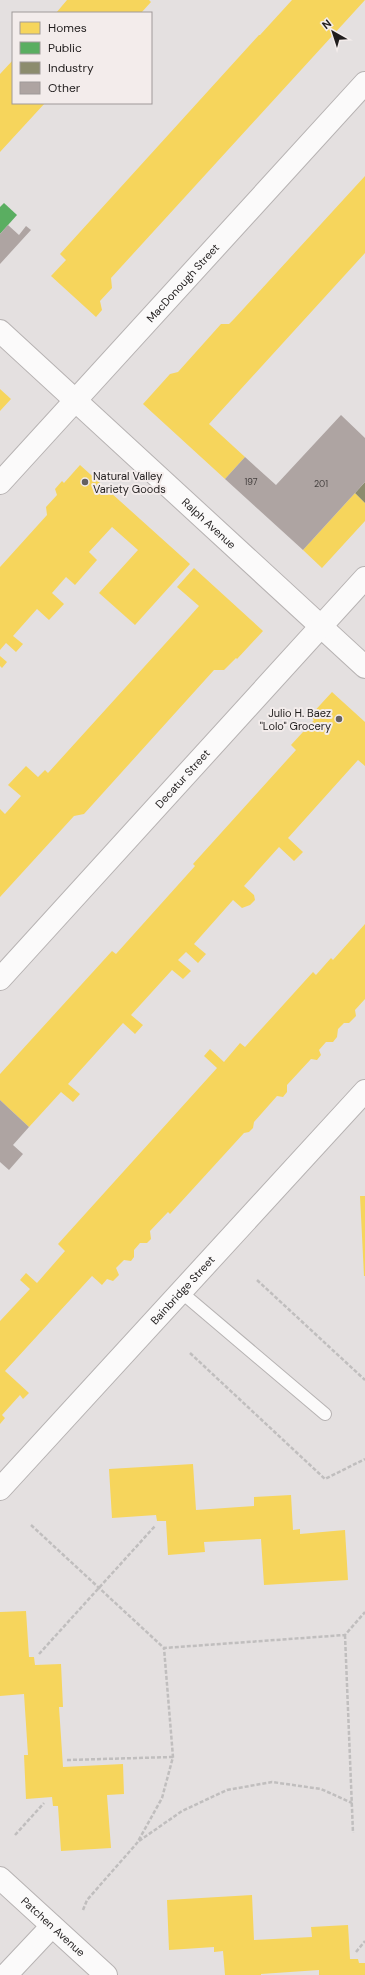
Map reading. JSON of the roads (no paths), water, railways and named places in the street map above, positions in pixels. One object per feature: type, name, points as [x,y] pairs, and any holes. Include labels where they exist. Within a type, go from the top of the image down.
[{"type":"street","name":"MacDonough Street","points":[[0,483],[365,83]]},
{"type":"street","name":"Ralph Avenue","points":[[0,331],[365,667]]},
{"type":"street","name":"Decatur Street","points":[[0,979],[365,578]]},
{"type":"street","name":"Bainbridge Street","points":[[0,1489],[365,1091]]},
{"type":"street","name":"Patchen Avenue","points":[[0,1878],[106,1975]]},
{"type":"street","points":[[6,1975],[52,1926]]},
{"type":"lane","points":[[181,1292],[325,1414]]},
{"type":"place","name":"Natural Valley Variety Goods","points":[[85,482]]},
{"type":"place","name":"Julio H. Baez \"Lolo\" Grocery","points":[[339,719]]}]
